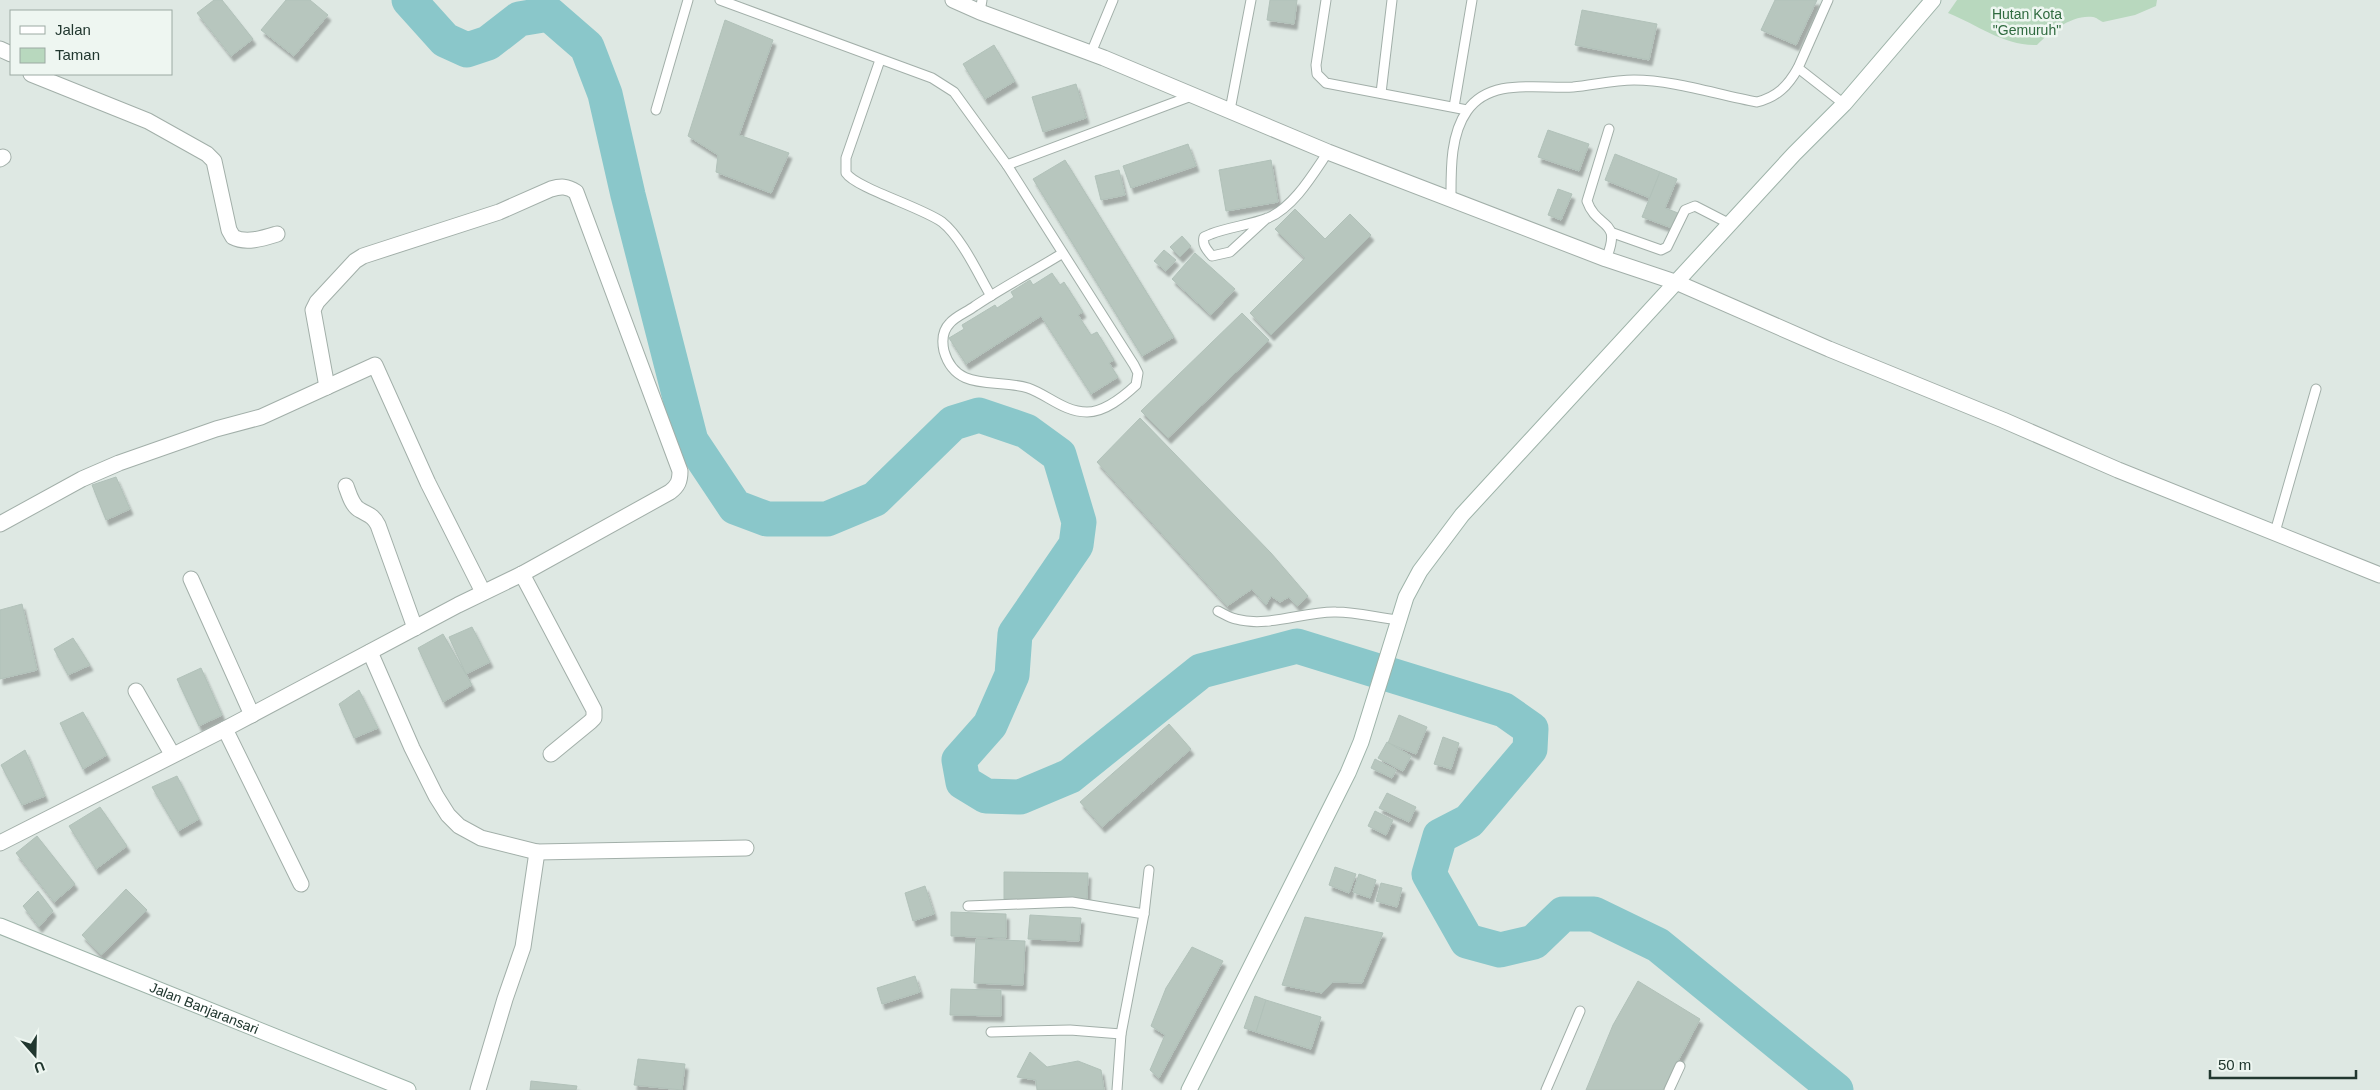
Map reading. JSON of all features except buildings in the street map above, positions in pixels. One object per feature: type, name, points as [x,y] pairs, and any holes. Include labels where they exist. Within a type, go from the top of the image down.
[{"type":"street","points":[[954,0],[981,6],[1091,54],[1195,95],[1328,152],[1606,259],[1678,283],[1829,349],[2228,516],[2275,532],[2380,575]]},
{"type":"street","points":[[1189,1090],[1333,805],[1361,742],[1398,620],[1406,597],[1420,571],[1451,528],[1678,283],[1794,154],[1844,104],[1933,0]]},
{"type":"street","points":[[33,75],[148,121],[207,154],[214,161],[229,230],[233,237],[244,240],[277,234]]},
{"type":"street","points":[[0,843],[252,715],[483,592],[522,574],[670,492],[679,484],[680,471],[576,192],[569,187],[560,186],[499,212],[363,256],[355,261],[317,302],[313,310],[327,387]]},
{"type":"street","points":[[1,521],[82,479],[119,463],[216,429],[261,416],[375,365],[428,483],[483,592]]},
{"type":"street","points":[[346,486],[354,504],[360,510],[374,517],[378,525],[415,628]]},
{"type":"street","points":[[522,574],[594,710],[594,718],[551,754]]},
{"type":"street","points":[[191,579],[252,715]]},
{"type":"street","points":[[370,652],[412,748],[436,796],[448,815],[459,826],[481,838],[537,852],[746,848]]},
{"type":"street","points":[[136,691],[172,754]]},
{"type":"street","points":[[225,729],[301,884]]},
{"type":"street","points":[[478,1090],[505,999],[523,947],[537,852]]},
{"type":"street","name":"Jalan Banjaransari","points":[[0,926],[408,1090]]},
{"type":"lane","points":[[656,110],[688,0]]},
{"type":"lane","points":[[720,0],[932,78],[954,92],[1007,165],[1063,253],[1138,373],[1136,385],[1100,410],[1088,412],[1072,411],[1027,388],[965,379],[955,372],[946,358],[942,345],[943,334],[949,323],[990,296],[1063,253]]},
{"type":"lane","points":[[1091,54],[1114,0]]},
{"type":"lane","points":[[1230,110],[1251,0]]},
{"type":"lane","points":[[1326,0],[1316,65],[1321,80],[1326,83],[1467,110]]},
{"type":"lane","points":[[1381,93],[1392,0]]},
{"type":"lane","points":[[1454,107],[1472,0]]},
{"type":"lane","points":[[1451,199],[1451,170],[1456,134],[1467,110],[1479,98],[1501,89],[1516,87],[1572,87],[1633,80],[1661,83],[1757,102],[1770,98],[1780,92],[1791,81],[1828,0]]},
{"type":"lane","points":[[880,60],[846,158],[846,173],[854,181],[906,203],[942,223],[969,258],[990,296]]},
{"type":"lane","points":[[1798,68],[1844,104]]},
{"type":"lane","points":[[1007,165],[1195,95]]},
{"type":"lane","points":[[1606,259],[1613,233],[1610,227],[1590,209],[1587,202],[1609,129]]},
{"type":"lane","points":[[1267,218],[1211,234],[1204,237],[1203,241],[1212,256],[1230,252],[1267,218],[1286,206],[1309,179],[1328,152]]},
{"type":"lane","points":[[1613,233],[1661,250],[1667,247],[1685,210],[1695,206],[1730,224]]},
{"type":"lane","points":[[2275,532],[2316,389]]},
{"type":"lane","points":[[1218,611],[1235,619],[1248,621],[1312,612],[1338,612],[1398,620]]},
{"type":"lane","points":[[1117,1090],[1121,1034],[1144,914],[1149,870]]},
{"type":"lane","points":[[968,906],[1072,902],[1144,914]]},
{"type":"lane","points":[[1546,1090],[1580,1011]]},
{"type":"lane","points":[[991,1032],[1070,1030],[1121,1034]]},
{"type":"lane","points":[[1669,1090],[1680,1066]]},
{"type":"green space","name":"Hutan Kota \"Gemuruh\"","points":[[1957,0],[2157,0],[2156,6],[2135,15],[2103,22],[2093,17],[2078,18],[2070,21],[2048,35],[2037,45],[2013,42],[1991,34],[1948,13]]},
{"type":"waterway","points":[[409,0],[445,40],[467,50],[488,43],[519,19],[549,14],[587,47],[605,94],[628,195],[691,441],[735,507],[767,519],[827,519],[875,499],[953,423],[979,415],[1026,431],[1059,455],[1079,522],[1076,545],[1015,634],[1012,675],[990,725],[959,760],[963,782],[986,796],[1020,797],[1070,776],[1201,671],[1297,646],[1504,710],[1531,729],[1530,749],[1469,821],[1440,836],[1429,874],[1467,941],[1500,950],[1534,942],[1563,914],[1594,914],[1658,945],[1836,1090]]}]
